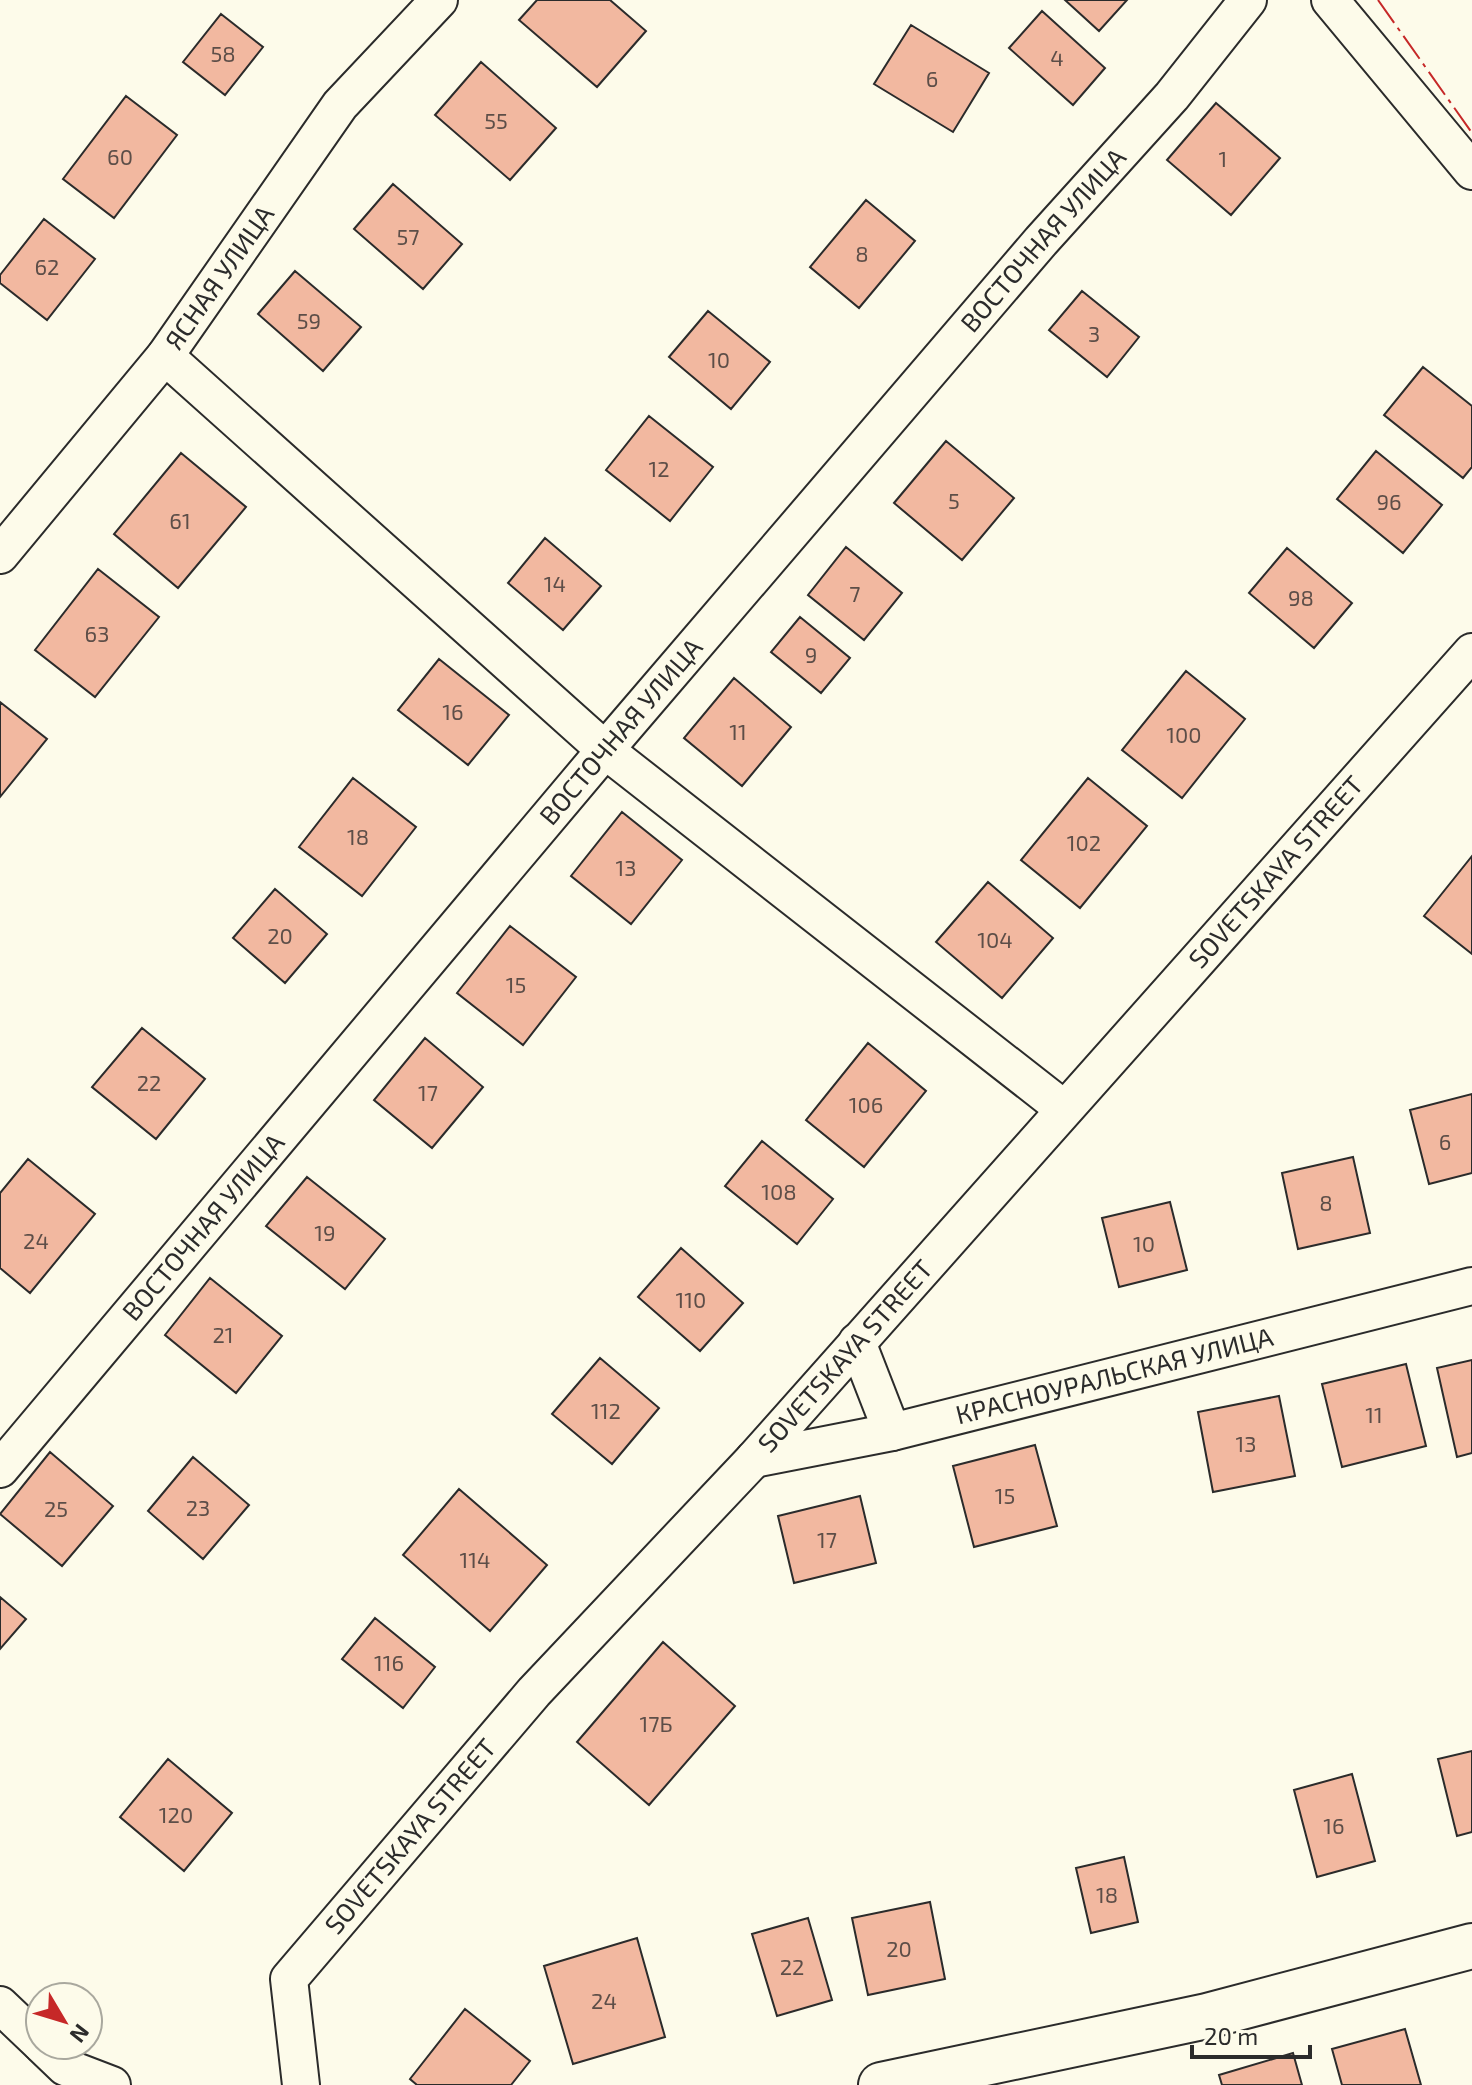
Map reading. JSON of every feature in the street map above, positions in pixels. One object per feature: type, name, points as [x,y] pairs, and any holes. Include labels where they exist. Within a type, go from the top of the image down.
[{"type":"street","name":"ЯСНАЯ УЛИЦА","points":[[0,555],[165,356],[340,105],[439,0]]},
{"type":"street","name":"ВОСТОЧНАЯ УЛИЦА","points":[[0,1469],[605,750],[1041,241],[1172,96],[1248,0]]},
{"type":"street","points":[[1330,0],[1472,171]]},
{"type":"street","points":[[165,356],[605,750],[1064,1109]]},
{"type":"street","name":"SOVETSKAYA STREET","points":[[301,2085],[289,1979],[534,1692],[754,1459],[1472,652]]},
{"type":"street","name":"КРАСНОУРАЛЬСКАЯ УЛИЦА","points":[[754,1459],[892,1432],[1472,1286]]},
{"type":"street","points":[[857,1342],[892,1432]]},
{"type":"street","points":[[881,2085],[1207,2016],[1472,1946]]},
{"type":"street","points":[[0,2005],[24,2028]]},
{"type":"street","points":[[59,2061],[65,2067],[112,2085]]},
{"type":"building","points":[[537,0],[610,0],[646,31],[597,87],[519,20]]},
{"type":"building","points":[[1065,0],[1127,0],[1099,31]]},
{"type":"building","points":[[1042,11],[1105,68],[1073,105],[1009,48]]},
{"type":"building","points":[[221,14],[263,47],[225,95],[183,62]]},
{"type":"building","points":[[911,25],[989,73],[953,132],[874,84]]},
{"type":"building","points":[[481,62],[556,128],[510,180],[435,115]]},
{"type":"building","points":[[126,96],[177,135],[114,218],[63,179]]},
{"type":"building","points":[[1216,103],[1280,158],[1231,215],[1167,160]]},
{"type":"building","points":[[393,184],[462,244],[423,289],[354,229]]},
{"type":"building","points":[[866,200],[915,241],[859,308],[810,267]]},
{"type":"building","points":[[44,219],[95,259],[47,320],[0,283],[0,275]]},
{"type":"building","points":[[295,271],[361,327],[323,371],[258,314]]},
{"type":"building","points":[[1082,291],[1139,337],[1107,377],[1049,330]]},
{"type":"building","points":[[708,311],[770,362],[731,409],[669,357]]},
{"type":"building","points":[[1423,367],[1472,406],[1472,467],[1463,478],[1384,415]]},
{"type":"building","points":[[649,416],[713,467],[670,521],[606,470]]},
{"type":"building","points":[[946,441],[1014,498],[962,560],[894,503]]},
{"type":"building","points":[[1376,451],[1442,505],[1403,553],[1337,499]]},
{"type":"building","points":[[181,453],[246,507],[178,588],[114,534]]},
{"type":"building","points":[[545,538],[601,586],[563,630],[508,583]]},
{"type":"building","points":[[846,547],[902,593],[864,640],[808,595]]},
{"type":"building","points":[[1287,548],[1352,603],[1314,648],[1249,593]]},
{"type":"building","points":[[98,569],[159,617],[95,697],[35,650]]},
{"type":"building","points":[[800,617],[850,658],[821,693],[771,652]]},
{"type":"building","points":[[439,659],[509,715],[468,765],[398,710]]},
{"type":"building","points":[[1186,671],[1245,719],[1182,798],[1122,750]]},
{"type":"building","points":[[734,678],[791,727],[742,786],[684,738]]},
{"type":"building","points":[[0,702],[47,739],[0,797]]},
{"type":"building","points":[[353,778],[416,827],[362,896],[299,847]]},
{"type":"building","points":[[1088,778],[1147,826],[1080,908],[1021,860]]},
{"type":"building","points":[[622,812],[682,860],[631,924],[571,876]]},
{"type":"building","points":[[1472,856],[1472,954],[1424,916]]},
{"type":"building","points":[[988,882],[1053,938],[1002,998],[936,942]]},
{"type":"building","points":[[275,889],[327,934],[285,983],[233,938]]},
{"type":"building","points":[[510,926],[576,977],[523,1045],[457,993]]},
{"type":"building","points":[[142,1028],[205,1079],[156,1139],[92,1087]]},
{"type":"building","points":[[425,1038],[483,1087],[432,1148],[374,1100]]},
{"type":"building","points":[[868,1043],[926,1091],[864,1167],[806,1120]]},
{"type":"building","points":[[1472,1094],[1472,1173],[1429,1184],[1410,1110]]},
{"type":"building","points":[[762,1141],[833,1199],[797,1244],[725,1186]]},
{"type":"building","points":[[1353,1157],[1370,1233],[1298,1249],[1282,1173]]},
{"type":"building","points":[[28,1159],[95,1214],[30,1293],[0,1268],[0,1193]]},
{"type":"building","points":[[307,1177],[385,1239],[345,1289],[266,1226]]},
{"type":"building","points":[[1170,1202],[1187,1270],[1119,1287],[1102,1218]]},
{"type":"building","points":[[681,1248],[743,1303],[700,1351],[638,1297]]},
{"type":"building","points":[[210,1278],[282,1336],[236,1393],[165,1335]]},
{"type":"building","points":[[600,1358],[659,1408],[612,1464],[552,1414]]},
{"type":"building","points":[[1472,1360],[1472,1453],[1457,1457],[1437,1368]]},
{"type":"building","points":[[1406,1364],[1426,1446],[1342,1467],[1322,1384]]},
{"type":"building","points":[[1279,1396],[1295,1476],[1213,1492],[1198,1412]]},
{"type":"building","points":[[1035,1445],[1057,1526],[974,1547],[953,1466]]},
{"type":"building","points":[[50,1452],[113,1506],[62,1566],[0,1514]]},
{"type":"building","points":[[193,1457],[249,1505],[203,1559],[148,1511]]},
{"type":"building","points":[[459,1489],[547,1565],[490,1631],[403,1555]]},
{"type":"building","points":[[860,1496],[876,1563],[794,1583],[778,1516]]},
{"type":"building","points":[[0,1597],[26,1619],[0,1649]]},
{"type":"building","points":[[375,1618],[435,1667],[403,1708],[342,1659]]},
{"type":"building","points":[[663,1642],[735,1706],[649,1805],[577,1742]]},
{"type":"building","points":[[1472,1751],[1472,1832],[1457,1836],[1438,1759]]},
{"type":"building","points":[[168,1759],[232,1813],[184,1871],[120,1817]]},
{"type":"building","points":[[1352,1774],[1375,1861],[1317,1877],[1294,1790]]},
{"type":"building","points":[[1124,1857],[1138,1922],[1091,1933],[1076,1868]]},
{"type":"building","points":[[930,1902],[945,1979],[868,1995],[852,1918]]},
{"type":"building","points":[[808,1918],[832,2000],[777,2016],[752,1934]]},
{"type":"building","points":[[637,1938],[665,2037],[573,2064],[544,1966]]},
{"type":"building","points":[[465,2009],[530,2061],[511,2085],[417,2085],[410,2079]]},
{"type":"building","points":[[1405,2029],[1421,2085],[1342,2085],[1332,2049]]},
{"type":"building","points":[[1293,2053],[1302,2085],[1222,2085],[1219,2075]]},
{"type":"power","points":[[1378,0],[1472,133]]}]
